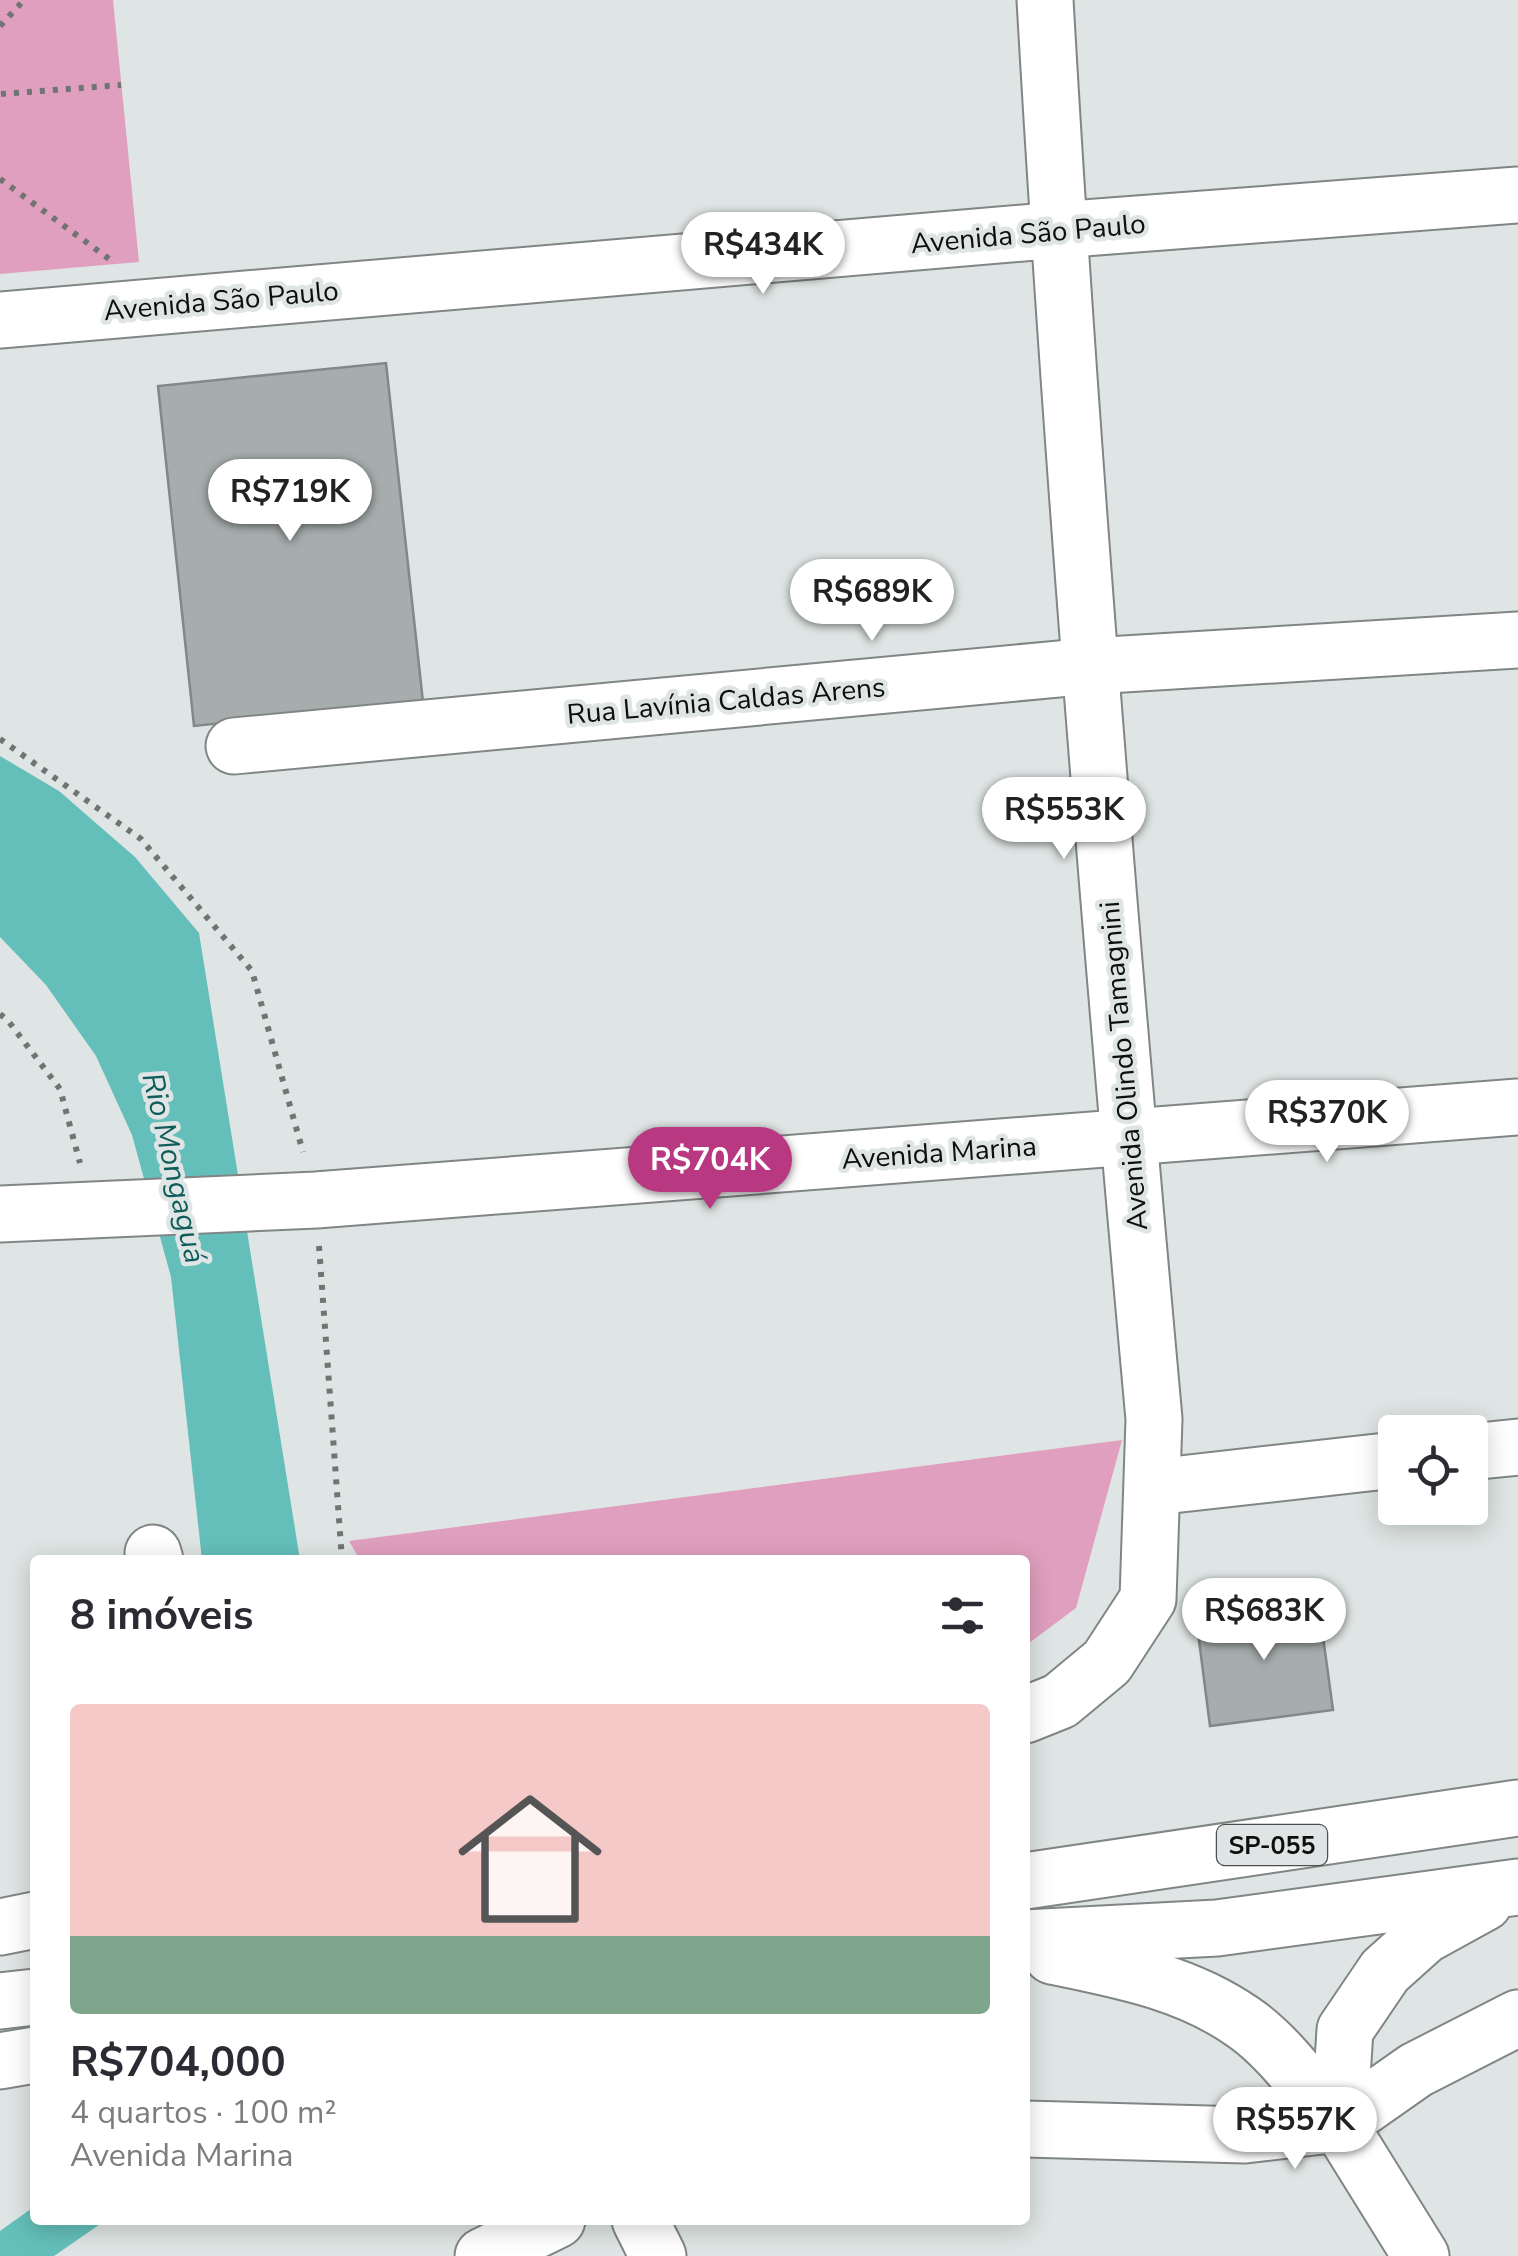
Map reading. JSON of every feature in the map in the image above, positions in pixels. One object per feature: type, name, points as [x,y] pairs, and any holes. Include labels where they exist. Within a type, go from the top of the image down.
[{"type":"main road","name":"Avenida Olindo Tamagnini","points":[[1030,1713],[1060,1702],[1107,1662],[1148,1600],[1154,1487],[1154,1419],[1091,666],[1045,0]]},
{"type":"main road","name":"Avenida São Paulo","points":[[0,320],[1518,195]]},
{"type":"main road","name":"Rua Lavínia Caldas Arens","points":[[234,746],[1091,666],[1518,640]]},
{"type":"main road","name":"Avenida Marina","points":[[0,1214],[303,1187],[1129,1138],[1518,1107]]},
{"type":"main road","points":[[1488,1450],[1518,1447]]},
{"type":"main road","points":[[1154,1487],[1378,1462]]},
{"type":"main road","name":"SP-055","points":[[1030,1880],[1518,1808]]},
{"type":"main road","points":[[1030,1938],[1218,1928],[1515,1887]]},
{"type":"main road","points":[[1339,2124],[1345,2030],[1385,1971],[1424,1936],[1515,1887]]},
{"type":"main road","points":[[0,1926],[30,1921]]},
{"type":"main road","points":[[1030,1951],[1143,1975],[1199,1996],[1245,2023],[1339,2124],[1421,2256]]},
{"type":"main road","points":[[0,2001],[30,1998]]},
{"type":"main road","points":[[1030,2129],[1245,2135],[1339,2124],[1416,2070],[1518,2018]]},
{"type":"main road","points":[[0,2060],[30,2056]]},
{"type":"main road","points":[[483,2256],[547,2225]]},
{"type":"main road","points":[[642,2225],[658,2256]]},
{"type":"path","points":[[0,26],[24,0]]},
{"type":"path","points":[[0,93],[122,85]]},
{"type":"path","points":[[0,179],[116,264],[129,307]]},
{"type":"path","points":[[0,739],[140,839],[252,971],[303,1187],[341,1555]]},
{"type":"path","points":[[0,1014],[60,1089],[94,1208]]},
{"type":"shaded area","points":[[0,0],[113,0],[139,262],[0,274]]},
{"type":"shaded area","points":[[1122,1440],[1076,1608],[1030,1642],[1030,1555],[357,1555],[349,1541]]},
{"type":"water","name":"Rio Mongaguá","points":[[0,756],[59,791],[135,857],[199,933],[299,1555],[201,1555],[171,1277],[132,1135],[96,1056],[46,985],[0,937]]},
{"type":"water","points":[[30,2210],[30,2225],[99,2225],[54,2256],[0,2256],[0,2231]]},
{"type":"building","points":[[386,363],[423,702],[194,726],[158,386]]},
{"type":"building","points":[[1318,1600],[1333,1710],[1210,1726],[1196,1617]]}]
